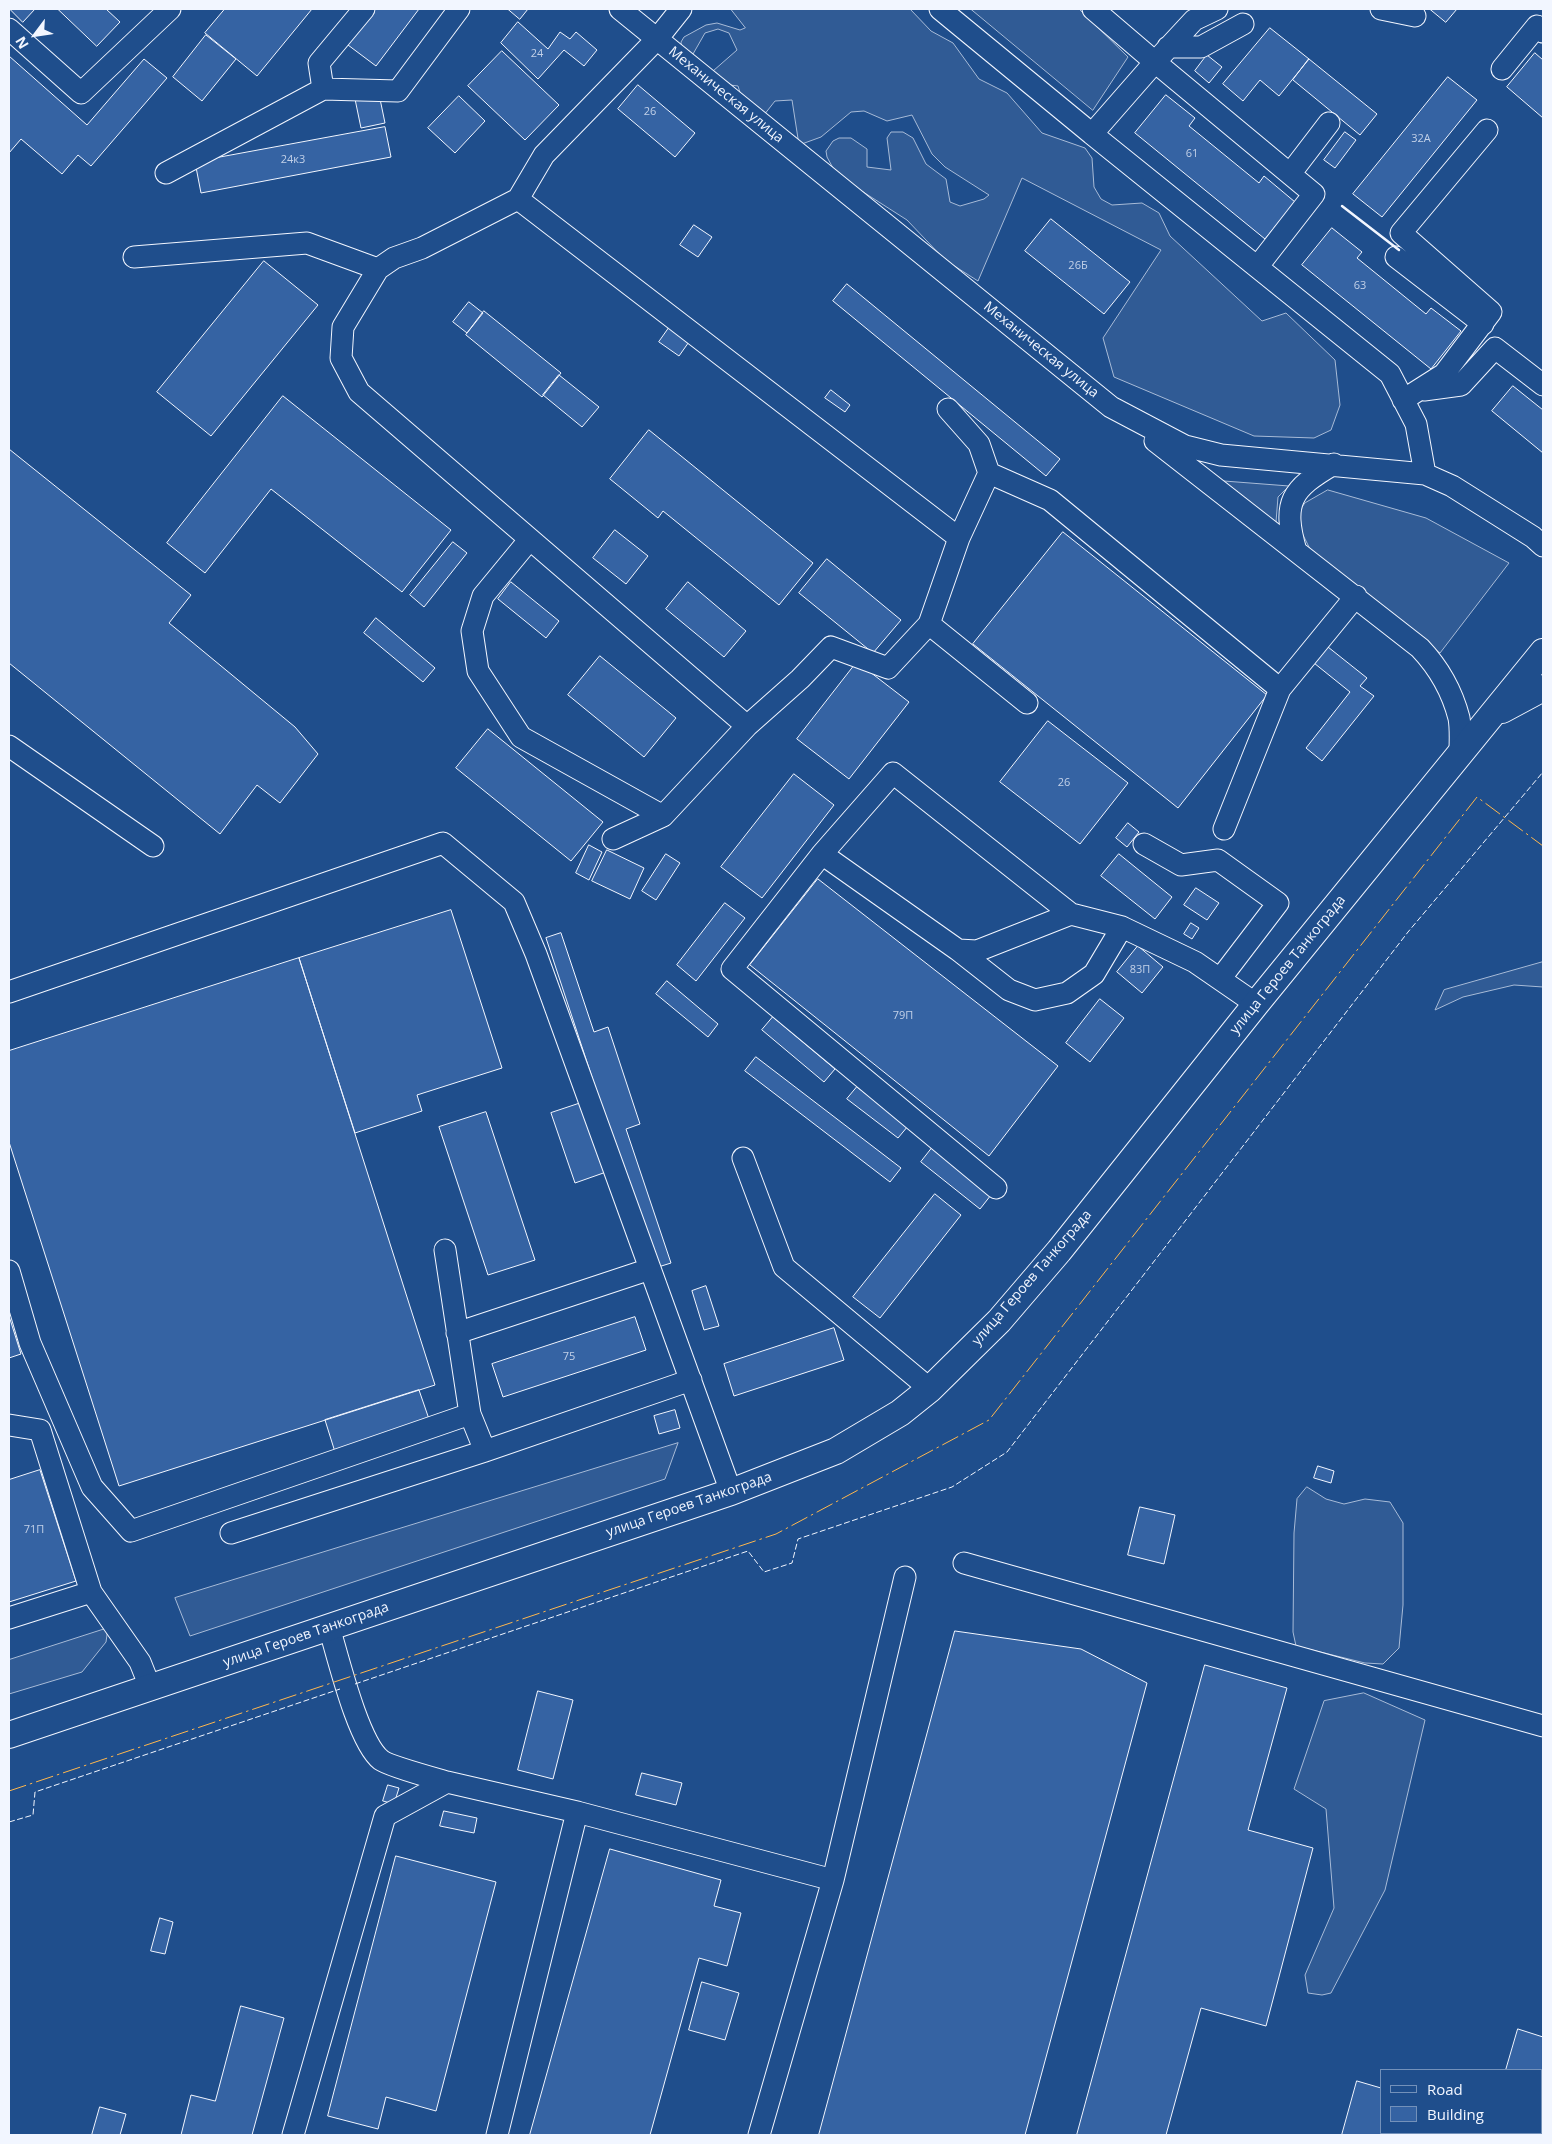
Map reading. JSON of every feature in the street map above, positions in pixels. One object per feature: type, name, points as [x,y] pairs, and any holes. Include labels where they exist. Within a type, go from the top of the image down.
[{"type":"main road","name":"улица Героев Танкограда","points":[[9,1735],[731,1492],[836,1451],[900,1413],[930,1389],[999,1321],[1059,1251],[1256,1004],[1543,652]]},
{"type":"main road","points":[[1489,718],[1543,688]]},
{"type":"street","points":[[9,29],[81,93],[170,9]]},
{"type":"street","points":[[323,89],[319,63],[364,9]]},
{"type":"street","points":[[166,173],[323,89],[398,91],[459,9]]},
{"type":"street","name":"Механическая улица","points":[[620,9],[1111,407],[1185,446],[1222,455],[1425,474],[1452,486],[1540,542]]},
{"type":"street","points":[[681,9],[657,39],[544,155],[518,199],[422,248],[394,258],[378,269],[343,327],[341,358],[359,392],[747,726]]},
{"type":"street","points":[[1093,9],[1162,54],[1290,174],[1314,194],[1258,266]]},
{"type":"street","points":[[1092,134],[1194,20],[1217,9]]},
{"type":"street","points":[[1381,9],[1415,16]]},
{"type":"street","points":[[944,10],[1092,134],[1390,374],[1411,395],[1425,474]]},
{"type":"street","points":[[1162,54],[1201,47],[1243,24]]},
{"type":"street","points":[[1502,69],[1536,26],[1543,32]]},
{"type":"street","points":[[1290,174],[1329,124]]},
{"type":"street","points":[[1411,395],[1444,374],[1491,312],[1401,234],[1487,130]]},
{"type":"street","points":[[518,199],[959,538]]},
{"type":"street","points":[[134,257],[307,243],[378,269]]},
{"type":"street","points":[[1396,258],[1483,324]]},
{"type":"street","points":[[1411,395],[1461,385],[1495,348],[1543,385]]},
{"type":"street","points":[[1111,407],[1356,596],[1420,648],[1436,664],[1449,690],[1459,720],[1460,753]]},
{"type":"street","points":[[612,839],[663,816],[747,726],[800,679],[831,647],[888,668],[929,624],[959,538],[989,473],[979,444],[948,409]]},
{"type":"street","points":[[1296,551],[1289,527],[1291,504],[1301,486],[1334,464]]},
{"type":"street","points":[[989,473],[1050,500],[1280,689]]},
{"type":"street","points":[[530,539],[483,596],[472,631],[478,671],[521,737],[663,816]]},
{"type":"street","points":[[1224,829],[1280,689],[1356,596]]},
{"type":"street","points":[[929,624],[1027,703]]},
{"type":"street","points":[[9,746],[153,846]]},
{"type":"street","points":[[996,1188],[732,969],[822,854],[893,773],[1071,914],[1122,927],[1195,962],[1256,1004]]},
{"type":"street","points":[[9,992],[443,843],[514,902],[536,954],[731,1492]]},
{"type":"street","points":[[1144,844],[1181,865],[1218,860],[1278,903],[1220,979]]},
{"type":"street","points":[[822,854],[958,950],[1009,990],[1035,1000],[1067,993],[1094,974],[1122,927]]},
{"type":"street","points":[[958,950],[977,951],[1071,914]]},
{"type":"street","points":[[743,1158],[784,1267],[930,1389]]},
{"type":"street","points":[[445,1250],[470,1414],[485,1451]]},
{"type":"street","points":[[458,1333],[650,1269]]},
{"type":"street","points":[[9,1271],[30,1343],[92,1487],[131,1531],[470,1414]]},
{"type":"street","points":[[232,1533],[485,1451],[691,1380]]},
{"type":"street","points":[[9,1425],[40,1430],[91,1592],[140,1662],[150,1687]]},
{"type":"street","points":[[964,1564],[1543,1726]]},
{"type":"street","points":[[759,2135],[833,1880],[905,1577]]},
{"type":"street","points":[[9,1618],[91,1592]]},
{"type":"street","points":[[328,1627],[361,1731],[372,1751],[381,1761],[447,1782],[577,1812],[833,1880]]},
{"type":"street","points":[[292,2135],[385,1816],[447,1782]]},
{"type":"street","points":[[497,2135],[577,1812]]},
{"type":"shaded area","points":[[731,9],[910,9],[931,31],[953,43],[979,79],[1007,93],[1042,133],[1085,148],[1092,158],[1094,187],[1101,199],[1112,205],[1142,203],[1159,213],[1170,236],[1262,321],[1286,313],[1335,360],[1340,405],[1331,430],[1314,438],[1254,436],[1114,377],[1103,338],[1161,250],[1022,178],[978,281],[945,260],[907,220],[846,181],[833,168],[826,151],[833,141],[839,138],[851,138],[867,149],[867,167],[891,170],[887,138],[891,132],[903,132],[913,138],[926,164],[946,179],[950,202],[960,206],[984,199],[989,195],[945,167],[932,154],[912,115],[887,121],[864,111],[851,112],[821,137],[799,145],[792,100],[775,101],[760,120],[749,122],[738,86],[714,83],[713,71],[737,50],[729,33],[718,29],[705,33],[693,54],[687,57],[682,54],[681,42],[684,37],[706,25],[717,23],[740,30],[745,28]]},
{"type":"shaded area","points":[[971,9],[1079,9],[1128,57],[1093,110]]},
{"type":"shaded area","points":[[1224,481],[1289,486],[1278,497],[1276,522]]},
{"type":"shaded area","points":[[1328,490],[1426,518],[1509,563],[1440,653],[1312,553],[1301,531],[1297,513],[1305,503]]},
{"type":"shaded area","points":[[1543,962],[1543,987],[1514,985],[1463,997],[1435,1010],[1444,990]]},
{"type":"shaded area","points":[[678,1443],[665,1479],[190,1636],[175,1598]]},
{"type":"shaded area","points":[[1307,1487],[1326,1499],[1344,1504],[1365,1499],[1390,1502],[1403,1523],[1403,1605],[1399,1648],[1383,1664],[1365,1663],[1296,1646],[1293,1632],[1294,1533],[1297,1499]]},
{"type":"shaded area","points":[[108,1628],[106,1642],[82,1672],[9,1694],[9,1660]]},
{"type":"shaded area","points":[[1364,1693],[1425,1720],[1385,1890],[1331,1993],[1322,1995],[1308,1993],[1305,1975],[1334,1908],[1326,1809],[1294,1789],[1324,1701]]},
{"type":"building","points":[[10,9],[35,9],[23,22]]},
{"type":"building","points":[[58,9],[106,9],[120,22],[97,46]]},
{"type":"building","points":[[225,9],[312,9],[257,76],[205,33]]},
{"type":"building","points":[[375,9],[419,9],[376,66],[348,45]]},
{"type":"building","points":[[508,9],[528,9],[520,19]]},
{"type":"building","points":[[1430,9],[1457,9],[1446,22]]},
{"type":"building","points":[[518,22],[548,49],[560,32],[570,39],[576,32],[597,50],[584,66],[564,50],[538,79],[501,43]]},
{"type":"building","points":[[1270,28],[1309,59],[1279,96],[1260,80],[1243,101],[1223,84]]},
{"type":"building","points":[[206,35],[236,59],[202,101],[173,77]]},
{"type":"building","points":[[502,51],[559,105],[525,140],[468,86]]},
{"type":"building","points":[[1535,53],[1543,60],[1543,118],[1507,87]]},
{"type":"building","points":[[1207,55],[1222,67],[1209,83],[1195,71]]},
{"type":"building","points":[[9,56],[87,125],[144,59],[167,78],[91,166],[78,155],[62,174],[21,139],[9,153]]},
{"type":"building","points":[[1309,59],[1377,114],[1360,135],[1293,80]]},
{"type":"building","points":[[1448,77],[1477,100],[1382,217],[1353,194]]},
{"type":"building","points":[[638,85],[695,133],[675,157],[618,109]]},
{"type":"building","points":[[379,94],[385,123],[361,128],[355,99]]},
{"type":"building","points":[[1166,95],[1195,118],[1189,126],[1259,183],[1264,176],[1295,202],[1265,239],[1135,133]]},
{"type":"building","points":[[459,96],[485,121],[455,153],[428,128]]},
{"type":"building","points":[[385,127],[391,157],[201,193],[195,162]]},
{"type":"building","points":[[1345,132],[1356,140],[1335,168],[1324,160]]},
{"type":"building","points":[[1051,219],[1130,282],[1104,314],[1025,251]]},
{"type":"building","points":[[694,225],[712,237],[698,257],[680,245]]},
{"type":"building","points":[[1332,228],[1362,252],[1357,258],[1426,314],[1431,308],[1461,331],[1431,369],[1302,265]]},
{"type":"building","points":[[264,261],[318,305],[211,436],[157,392]]},
{"type":"building","points":[[847,284],[1060,459],[1046,476],[833,301]]},
{"type":"building","points":[[469,302],[483,313],[467,333],[453,322]]},
{"type":"building","points":[[484,311],[561,373],[542,397],[466,335]]},
{"type":"building","points":[[671,325],[691,339],[679,356],[659,342]]},
{"type":"building","points":[[559,375],[599,407],[582,427],[543,395]]},
{"type":"building","points":[[1513,386],[1543,410],[1543,453],[1492,411]]},
{"type":"building","points":[[831,390],[850,405],[845,412],[825,398]]},
{"type":"building","points":[[283,396],[451,530],[402,592],[271,489],[205,573],[167,543]]},
{"type":"building","points":[[649,430],[813,563],[779,605],[663,511],[658,518],[610,479]]},
{"type":"building","points":[[9,449],[191,595],[169,623],[295,727],[318,754],[280,803],[257,785],[220,834],[9,663]]},
{"type":"building","points":[[615,530],[648,556],[626,584],[593,558]]},
{"type":"building","points":[[1063,532],[1267,695],[1178,808],[973,644]]},
{"type":"building","points":[[453,542],[467,553],[424,607],[410,595]]},
{"type":"building","points":[[827,559],[901,620],[873,653],[799,593]]},
{"type":"building","points":[[511,582],[559,621],[546,638],[498,599]]},
{"type":"building","points":[[688,582],[746,631],[724,657],[666,609]]},
{"type":"building","points":[[376,618],[435,668],[423,682],[364,633]]},
{"type":"building","points":[[1328,647],[1367,678],[1360,686],[1374,696],[1322,761],[1306,748],[1350,692],[1314,663]]},
{"type":"building","points":[[600,656],[676,718],[644,757],[568,695]]},
{"type":"building","points":[[857,662],[909,702],[849,779],[797,739]]},
{"type":"building","points":[[1048,721],[1128,783],[1080,844],[1000,782]]},
{"type":"building","points":[[488,729],[603,822],[571,861],[456,768]]},
{"type":"building","points":[[794,774],[834,805],[762,898],[721,867]]},
{"type":"building","points":[[1128,823],[1139,832],[1127,847],[1116,838]]},
{"type":"building","points":[[589,845],[602,852],[589,880],[576,873]]},
{"type":"building","points":[[607,850],[644,868],[630,899],[592,881]]},
{"type":"building","points":[[666,854],[680,863],[656,900],[642,891]]},
{"type":"building","points":[[1119,854],[1172,897],[1155,919],[1101,876]]},
{"type":"building","points":[[818,879],[1058,1066],[989,1156],[750,965]]},
{"type":"building","points":[[1196,888],[1219,903],[1207,920],[1184,905]]},
{"type":"building","points":[[725,903],[745,918],[696,981],[677,965]]},
{"type":"building","points":[[451,910],[502,1068],[417,1095],[422,1111],[355,1133],[299,958]]},
{"type":"building","points":[[1191,923],[1199,928],[1192,939],[1184,934]]},
{"type":"building","points":[[561,933],[594,1032],[608,1027],[640,1124],[626,1129],[671,1263],[655,1268],[546,938]]},
{"type":"building","points":[[1138,946],[1163,967],[1142,993],[1117,972]]},
{"type":"building","points":[[299,958],[435,1385],[119,1486],[9,1142],[9,1051]]},
{"type":"building","points":[[667,981],[718,1024],[708,1037],[656,994]]},
{"type":"building","points":[[1100,999],[1124,1018],[1090,1062],[1066,1043]]},
{"type":"building","points":[[773,1017],[835,1069],[824,1082],[762,1030]]},
{"type":"building","points":[[756,1057],[901,1168],[890,1182],[745,1071]]},
{"type":"building","points":[[857,1087],[908,1126],[898,1138],[847,1099]]},
{"type":"building","points":[[584,1102],[609,1171],[575,1183],[551,1113]]},
{"type":"building","points":[[486,1112],[535,1260],[488,1275],[439,1127]]},
{"type":"building","points":[[932,1148],[991,1195],[980,1209],[921,1162]]},
{"type":"building","points":[[935,1194],[961,1215],[880,1318],[853,1297]]},
{"type":"building","points":[[706,1286],[719,1326],[704,1330],[692,1291]]},
{"type":"building","points":[[9,1316],[21,1354],[9,1358]]},
{"type":"building","points":[[635,1317],[646,1350],[503,1397],[492,1364]]},
{"type":"building","points":[[834,1328],[844,1360],[734,1396],[724,1364]]},
{"type":"building","points":[[419,1390],[430,1422],[335,1452],[325,1420]]},
{"type":"building","points":[[675,1410],[680,1428],[659,1434],[654,1416]]},
{"type":"building","points":[[1318,1466],[1334,1471],[1331,1483],[1314,1478]]},
{"type":"building","points":[[40,1470],[76,1581],[9,1602],[9,1480]]},
{"type":"building","points":[[1140,1507],[1175,1515],[1164,1564],[1128,1555]]},
{"type":"building","points":[[955,1631],[1081,1649],[1147,1683],[1025,2135],[819,2135]]},
{"type":"building","points":[[1205,1665],[1287,1688],[1248,1830],[1313,1848],[1266,2026],[1201,2008],[1166,2135],[1077,2135]]},
{"type":"building","points":[[538,1691],[573,1700],[553,1779],[518,1770]]},
{"type":"building","points":[[642,1773],[682,1783],[676,1805],[636,1795]]},
{"type":"building","points":[[388,1785],[399,1788],[394,1804],[383,1801]]},
{"type":"building","points":[[444,1811],[477,1818],[474,1833],[440,1826]]},
{"type":"building","points":[[610,1849],[721,1880],[714,1906],[741,1913],[727,1966],[699,1958],[650,2135],[530,2135]]},
{"type":"building","points":[[396,1856],[496,1882],[436,2111],[386,2097],[378,2129],[328,2116]]},
{"type":"building","points":[[160,1918],[173,1922],[165,1954],[151,1951]]},
{"type":"building","points":[[702,1982],[739,1993],[725,2040],[689,2030]]},
{"type":"building","points":[[241,2006],[284,2018],[252,2135],[181,2135],[191,2095],[215,2101]]},
{"type":"building","points":[[1518,2029],[1543,2037],[1543,2135],[1487,2135],[1542,2134],[1542,2069],[1506,2069]]},
{"type":"building","points":[[1357,2081],[1380,2088],[1380,2134],[1416,2134],[1416,2135],[1342,2135]]},
{"type":"building","points":[[100,2107],[126,2114],[120,2135],[92,2135]]},
{"type":"fence","points":[[355,1684],[748,1551],[764,1572],[792,1563],[798,1539],[952,1487],[1007,1452],[1408,932],[1543,772]]},
{"type":"fence","points":[[9,1822],[33,1815],[35,1792],[340,1689]]},
{"type":"wall","points":[[1342,206],[1399,250]]},
{"type":"power","points":[[9,1791],[776,1534],[989,1420],[1477,797],[1543,846]]}]
